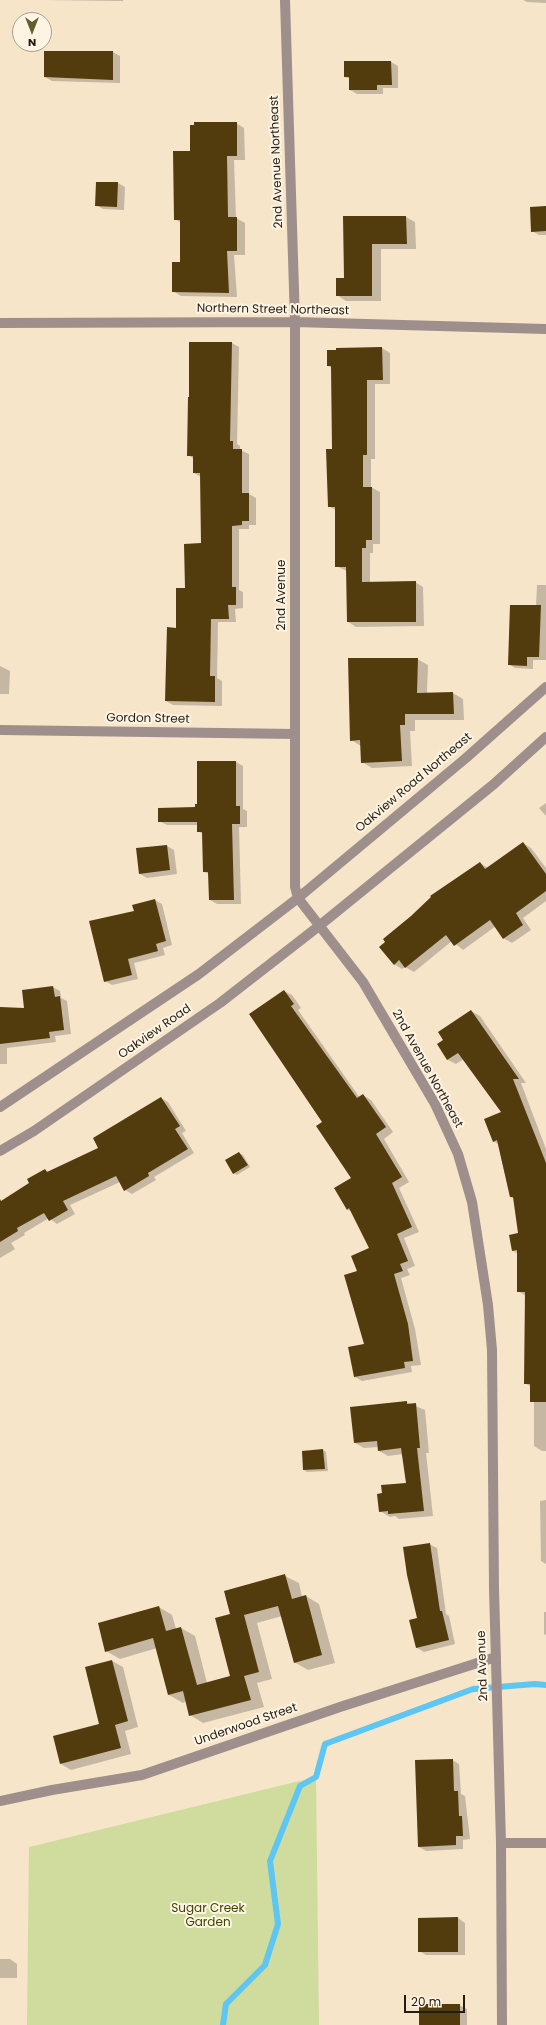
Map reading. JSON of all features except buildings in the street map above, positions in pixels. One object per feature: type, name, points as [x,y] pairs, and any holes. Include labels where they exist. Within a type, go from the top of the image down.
[{"type":"street","name":"2nd Avenue Northeast","points":[[285,0],[295,322]]},
{"type":"street","name":"Northern Street Northeast","points":[[0,322],[295,322],[546,329]]},
{"type":"street","name":"2nd Avenue","points":[[295,322],[295,867]]},
{"type":"street","name":"Oakview Road Northeast","points":[[298,898],[466,758],[546,687]]},
{"type":"street","name":"Gordon Street","points":[[0,730],[295,734]]},
{"type":"street","points":[[319,926],[494,784],[546,737]]},
{"type":"street","name":"2nd Avenue Northeast","points":[[295,867],[295,887],[298,898],[363,982],[435,1104],[458,1154],[472,1202],[488,1306]]},
{"type":"street","name":"Oakview Road","points":[[0,1108],[199,974],[298,898]]},
{"type":"street","name":"Oakview Road","points":[[0,1151],[34,1131],[220,1003],[319,926]]},
{"type":"street","name":"2nd Avenue","points":[[488,1306],[492,1350],[496,1674],[501,1843],[502,2025]]},
{"type":"street","name":"Underwood Street","points":[[0,1801],[142,1774],[340,1707],[496,1657]]},
{"type":"street","points":[[501,1843],[546,1843]]},
{"type":"green space","name":"Sugar Creek Garden","points":[[316,1777],[319,2025],[27,2025],[29,1847]]},
{"type":"waterway","points":[[223,2025],[226,2004],[265,1965],[278,1924],[270,1861],[300,1786],[316,1777],[325,1744],[473,1689],[535,1684],[546,1685]]}]
